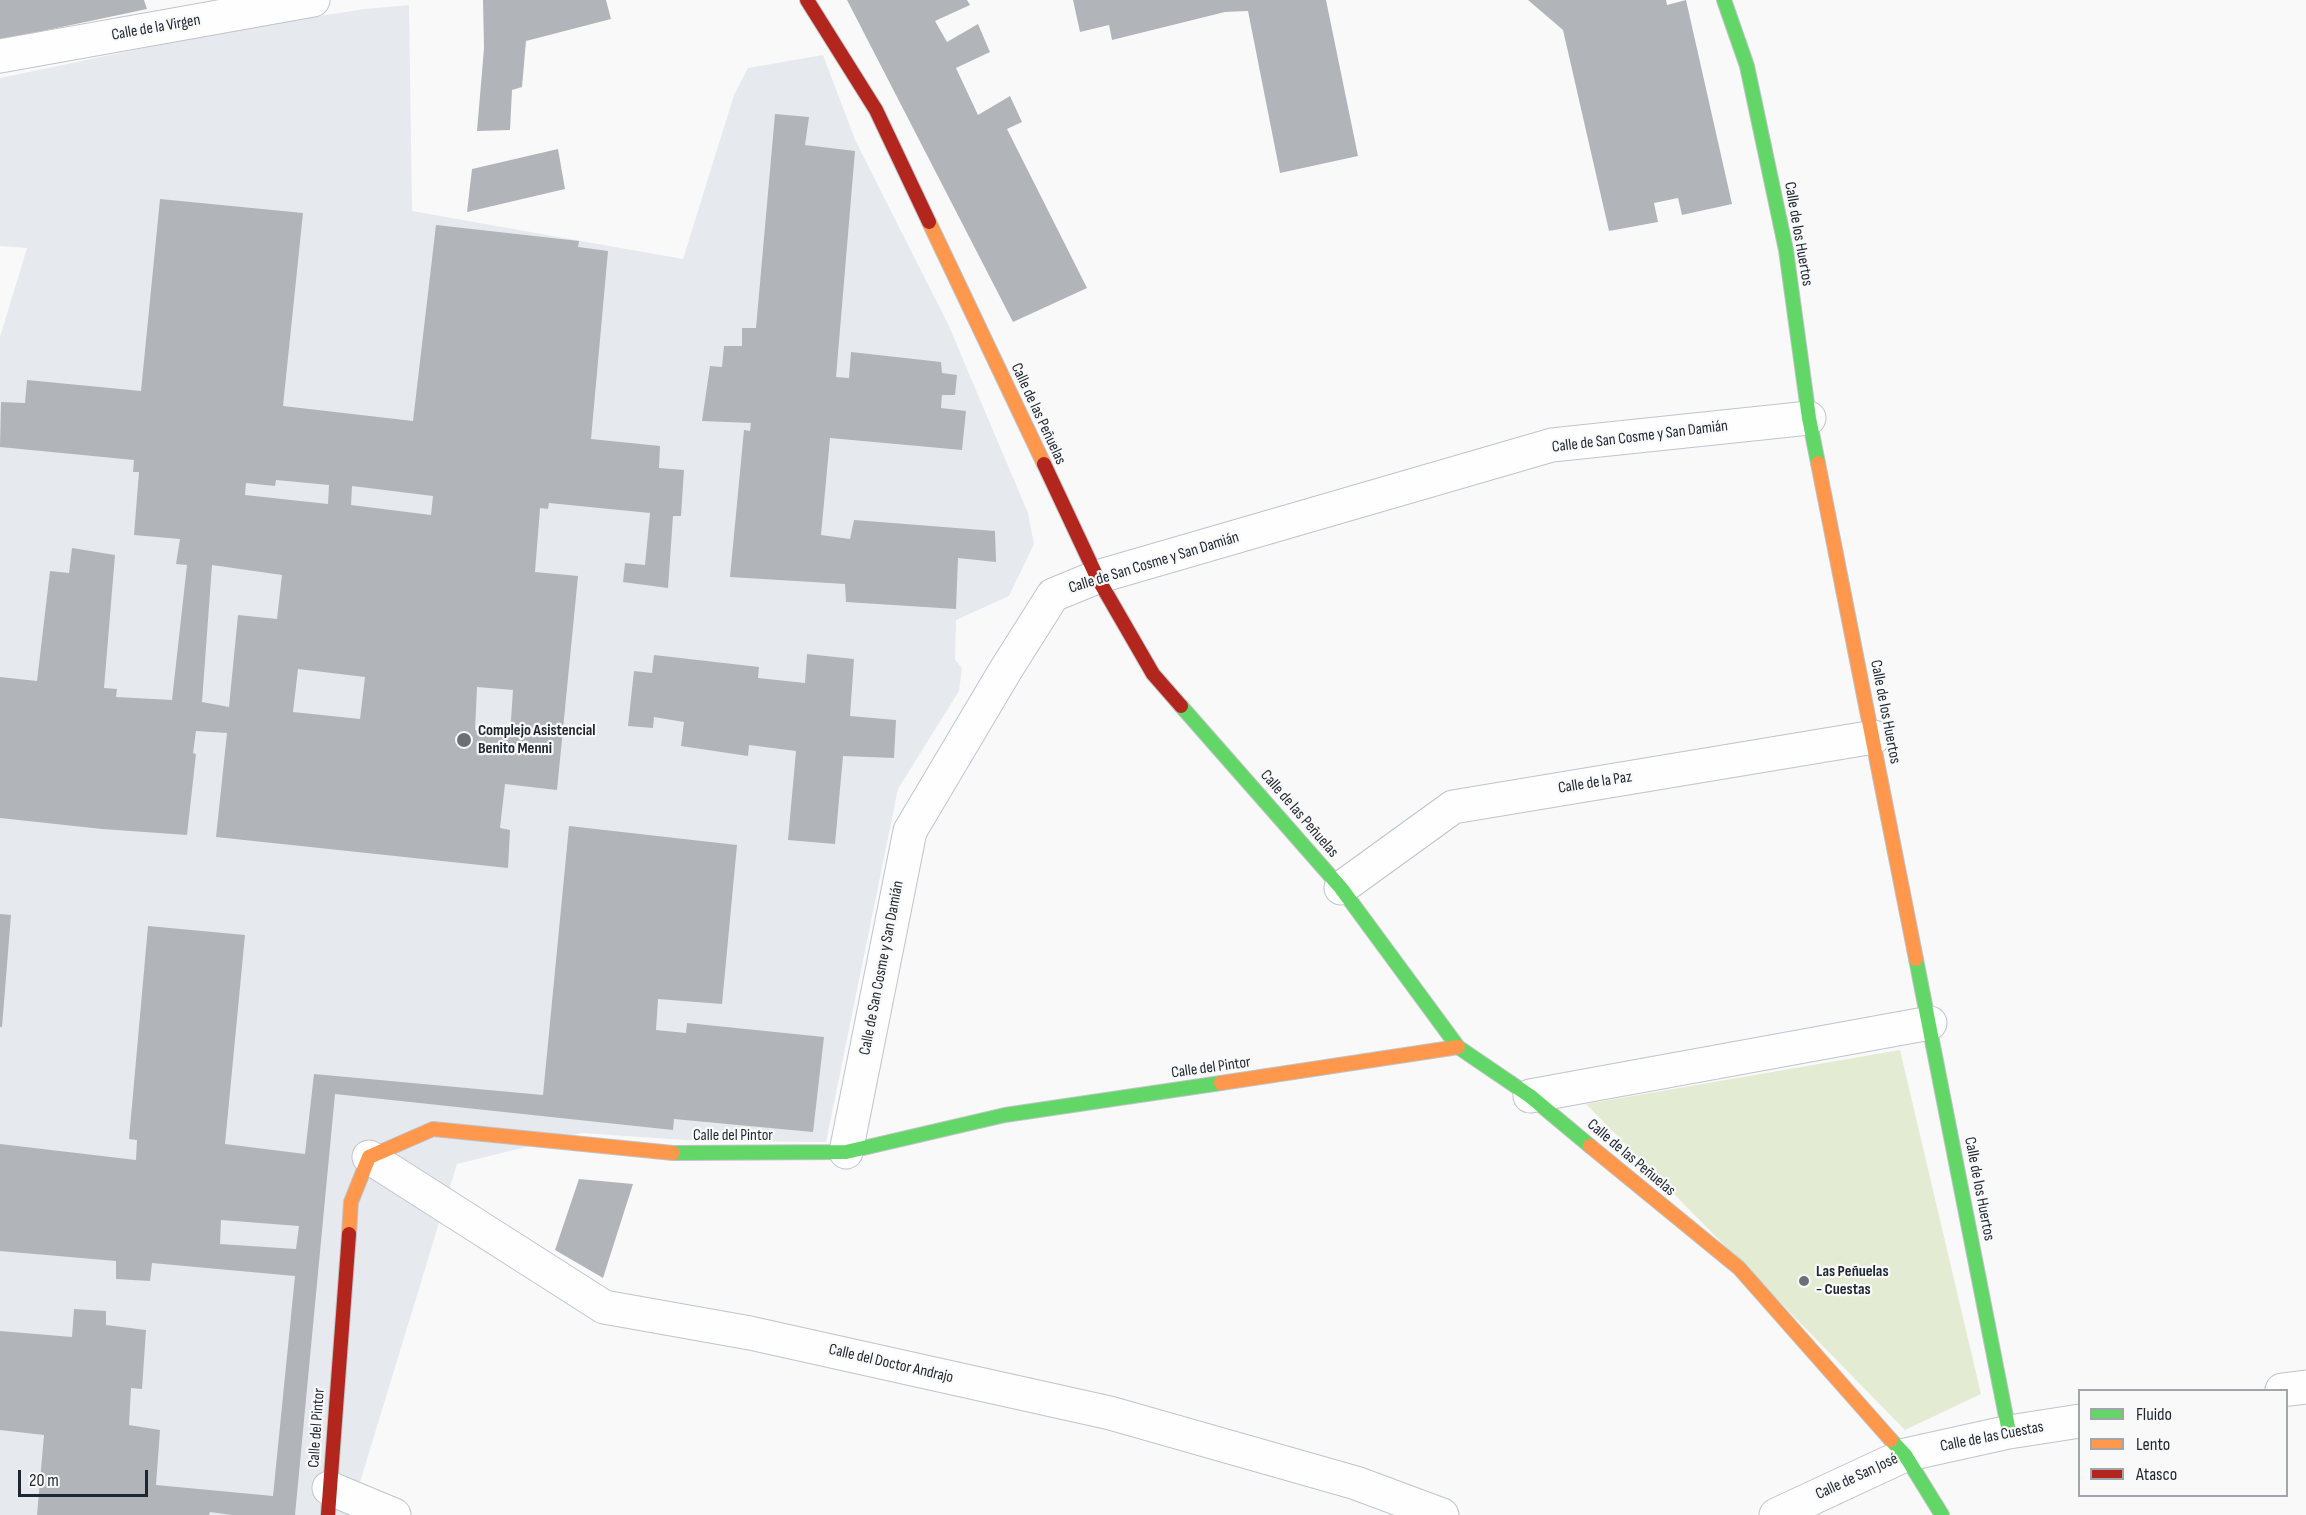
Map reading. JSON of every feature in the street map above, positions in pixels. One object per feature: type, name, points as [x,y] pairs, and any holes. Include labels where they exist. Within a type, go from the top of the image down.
[{"type":"street","name":"Calle de la Virgen","points":[[0,56],[313,0]]},
{"type":"street","name":"Calle de las Peñuelas","points":[[807,0],[876,110],[1096,577],[1153,674],[1341,888],[1458,1047],[1530,1096],[1739,1268],[1905,1455],[1942,1515]]},
{"type":"street","name":"Calle de los Huertos","points":[[1724,0],[1746,66],[1786,250],[1809,418],[2010,1432]]},
{"type":"street","name":"Calle de San Cosme y San Damián","points":[[846,1152],[910,831],[1053,595],[1096,577],[1552,445],[1809,418]]},
{"type":"street","name":"Calle de la Paz","points":[[1341,888],[1453,807],[1874,737]]},
{"type":"street","points":[[1530,1096],[1929,1023]]},
{"type":"street","name":"Calle del Pintor","points":[[329,1501],[351,1202],[369,1157],[433,1129],[671,1153],[846,1152],[1005,1115],[1458,1047]]},
{"type":"street","name":"Calle del Doctor Andrajo","points":[[369,1157],[604,1307],[750,1333],[1110,1413],[1356,1484],[1442,1515]]},
{"type":"street","points":[[2288,1389],[2306,1387]]},
{"type":"street","name":"Calle de las Cuestas","points":[[1905,1455],[2010,1432],[2078,1421]]},
{"type":"street","name":"Calle de San José","points":[[1776,1515],[1905,1455]]},
{"type":"street","points":[[329,1501],[394,1515]]},
{"type":"shaded area","name":"Complejo Asistencial Benito Menni","points":[[409,5],[412,211],[683,259],[734,95],[748,68],[823,55],[856,142],[948,324],[1028,513],[1034,544],[1009,596],[956,620],[955,660],[962,668],[959,691],[898,789],[826,1142],[699,1141],[582,1133],[457,1164],[350,1515],[0,1515],[0,337],[27,248],[0,246],[0,78],[234,29],[365,9]]},
{"type":"green space","points":[[1900,1050],[1981,1394],[1905,1430],[1586,1104]]},
{"type":"building","points":[[0,0],[144,0],[147,9],[0,40]]},
{"type":"building","points":[[483,0],[606,0],[611,19],[526,41],[522,87],[512,90],[510,130],[477,131],[484,48]]},
{"type":"building","points":[[847,0],[967,0],[970,5],[935,21],[947,42],[978,24],[990,52],[956,68],[978,115],[1010,96],[1022,122],[1007,129],[1087,288],[1013,322]]},
{"type":"building","points":[[1073,0],[1326,0],[1358,156],[1280,173],[1248,11],[1225,12],[1112,40],[1109,25],[1080,32]]},
{"type":"building","points":[[1528,0],[1666,0],[1667,5],[1686,0],[1732,204],[1682,215],[1678,198],[1654,203],[1658,222],[1609,231],[1563,30]]},
{"type":"building","points":[[775,114],[809,117],[805,145],[855,151],[836,377],[849,378],[851,352],[941,362],[942,373],[957,375],[955,395],[942,395],[941,408],[966,411],[962,450],[830,438],[821,535],[850,539],[854,520],[995,531],[996,562],[958,558],[956,609],[846,602],[845,584],[730,577],[744,430],[750,431],[751,423],[702,421],[710,366],[722,367],[724,346],[742,346],[742,328],[756,328]]},
{"type":"building","points":[[558,149],[565,189],[467,212],[472,169]]},
{"type":"building","points":[[160,199],[303,213],[283,406],[413,421],[436,225],[579,241],[578,247],[608,251],[591,439],[660,446],[659,468],[684,470],[681,516],[673,516],[668,588],[623,582],[625,563],[645,565],[650,513],[549,503],[548,509],[540,508],[535,572],[578,576],[557,790],[505,784],[500,828],[510,830],[508,868],[216,837],[227,733],[196,731],[193,753],[196,754],[187,835],[0,818],[0,677],[37,681],[50,571],[69,573],[72,548],[115,555],[104,688],[117,689],[116,697],[172,700],[187,565],[176,564],[180,539],[134,535],[139,472],[133,472],[134,460],[0,447],[1,402],[25,403],[27,380],[141,391]],"holes":[[[276,480],[329,485],[328,504],[245,495],[246,483],[275,486]],[[352,486],[433,496],[431,515],[351,505]],[[212,565],[282,575],[277,619],[238,615],[229,707],[202,702]],[[298,669],[365,677],[360,719],[293,712]],[[477,687],[513,690],[510,735],[475,730]]]},
{"type":"building","points":[[807,654],[854,659],[850,716],[896,720],[894,758],[843,756],[835,844],[788,840],[796,751],[749,745],[748,756],[681,746],[684,722],[654,717],[653,728],[628,726],[634,671],[652,673],[654,655],[759,667],[758,678],[805,683]]},
{"type":"building","points":[[569,826],[737,845],[722,1004],[658,999],[656,1030],[686,1033],[687,1023],[824,1037],[813,1132],[674,1119],[673,1130],[335,1094],[295,1515],[232,1515],[210,1512],[209,1515],[37,1515],[44,1435],[0,1430],[0,1331],[72,1337],[74,1309],[106,1311],[106,1325],[146,1330],[142,1389],[131,1388],[129,1425],[160,1430],[156,1485],[273,1496],[295,1276],[152,1263],[150,1281],[116,1279],[116,1261],[0,1251],[0,1144],[136,1160],[137,1140],[129,1139],[148,926],[245,935],[225,1144],[305,1154],[314,1074],[543,1095]],"holes":[[[221,1220],[299,1226],[296,1249],[220,1244]]]},
{"type":"building","points":[[0,914],[11,915],[2,1027],[0,1027]]},
{"type":"building","points":[[579,1179],[633,1184],[603,1278],[555,1250]]},
{"type":"traffic: fast","points":[[1724,0],[1747,66],[1786,250],[1809,418],[1818,463]]},
{"type":"traffic: fast","points":[[1181,706],[1341,888],[1458,1047],[1530,1096],[1590,1146]]},
{"type":"traffic: fast","points":[[1916,959],[2009,1432]]},
{"type":"traffic: fast","points":[[673,1153],[846,1152],[1005,1115],[1221,1083]]},
{"type":"traffic: fast","points":[[1891,1440],[1905,1455],[1942,1515]]},
{"type":"traffic: slow","points":[[929,222],[1044,464]]},
{"type":"traffic: slow","points":[[1818,463],[1916,959]]},
{"type":"traffic: slow","points":[[1221,1083],[1458,1047]]},
{"type":"traffic: slow","points":[[349,1234],[351,1202],[369,1157],[433,1129],[673,1153]]},
{"type":"traffic: slow","points":[[1590,1146],[1739,1268],[1891,1440]]},
{"type":"traffic: jam","points":[[807,0],[876,110],[929,222]]},
{"type":"traffic: jam","points":[[1044,464],[1097,577],[1153,674],[1181,706]]},
{"type":"traffic: jam","points":[[328,1515],[349,1234]]},
{"type":"place","name":"Complejo Asistencial Benito Menni","points":[[464,740]]},
{"type":"place","name":"Las Peñuelas - Cuestas","points":[[1804,1281]]}]
